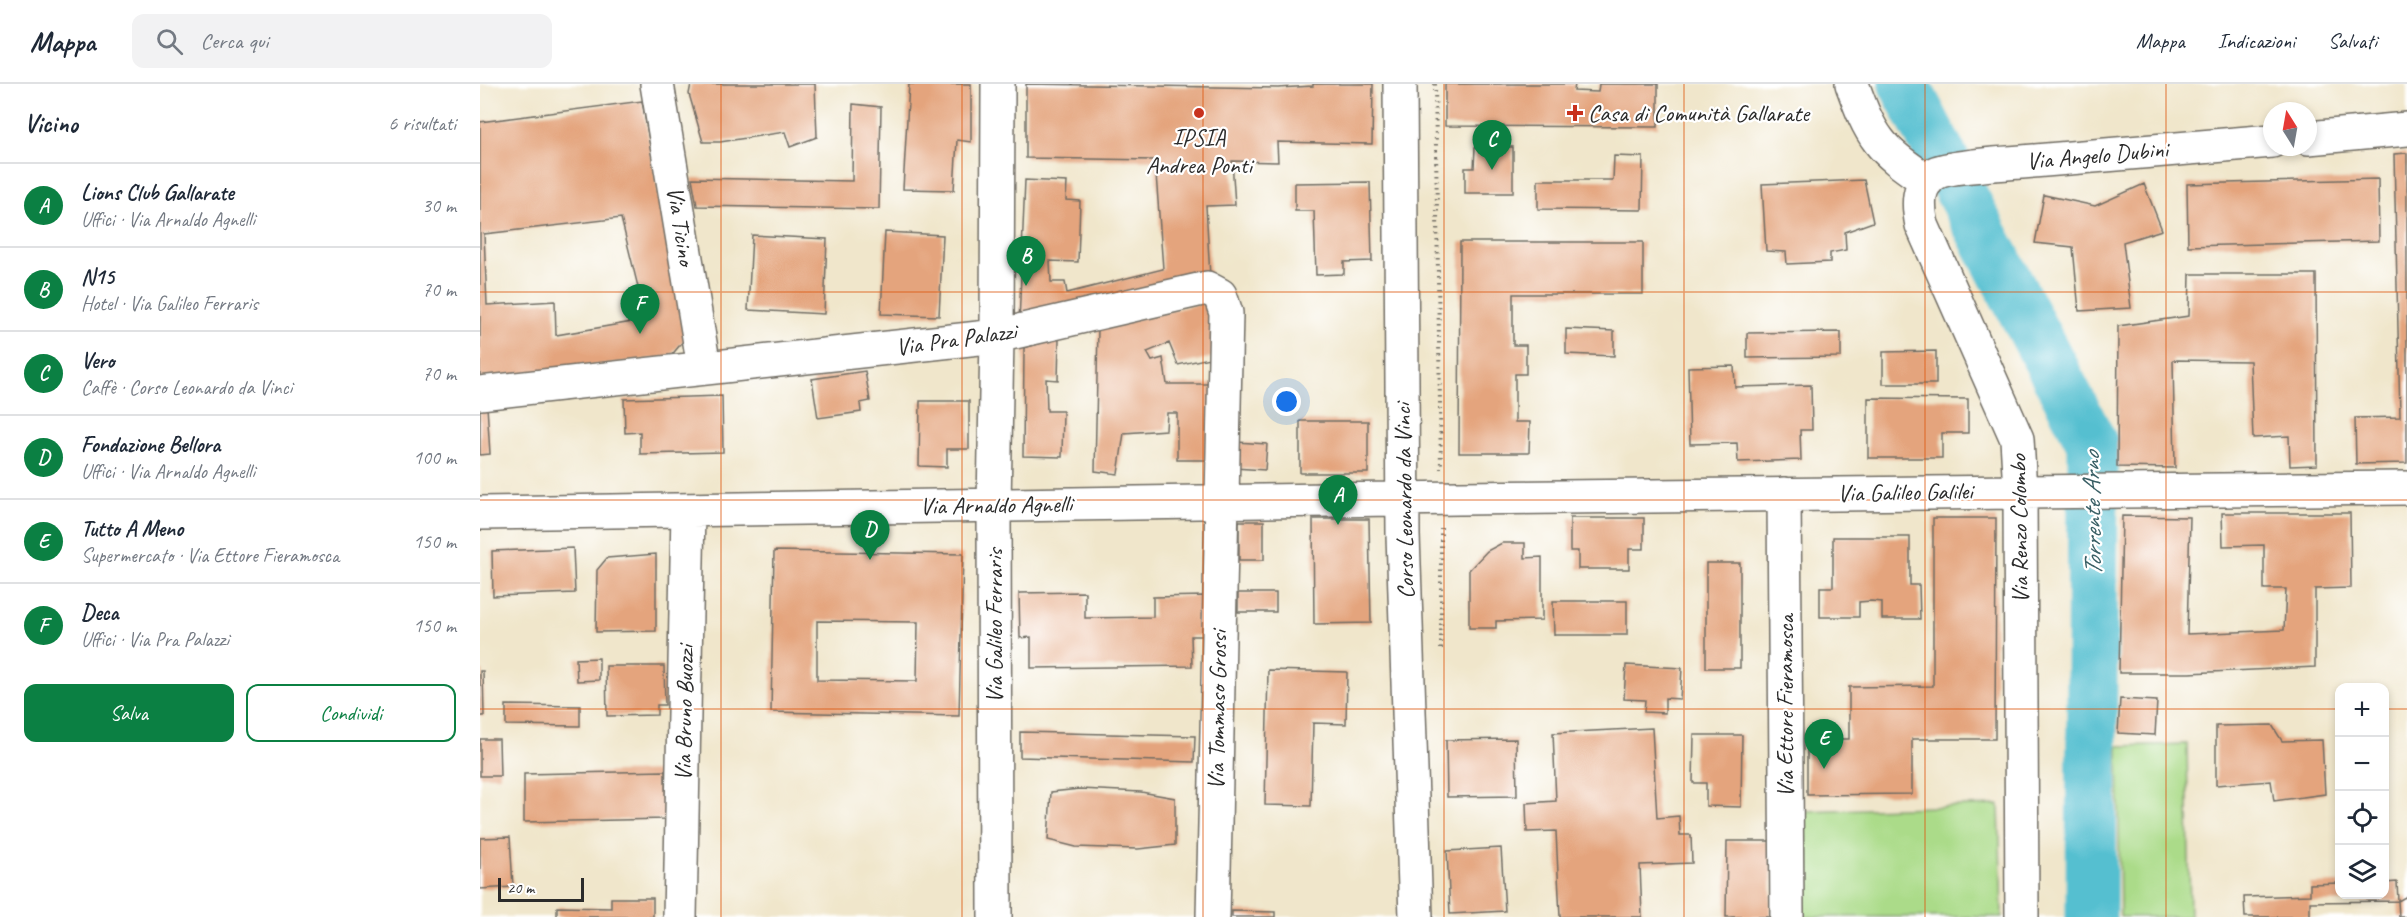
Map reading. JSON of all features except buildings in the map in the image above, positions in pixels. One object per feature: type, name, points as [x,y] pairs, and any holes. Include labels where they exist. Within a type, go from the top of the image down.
[{"type":"street","name":"Via Ticino","points":[[657,84],[704,367]]},
{"type":"street","name":"Via Galileo Ferraris","points":[[995,917],[994,505],[998,84]]},
{"type":"street","name":"Corso Leonardo da Vinci","points":[[1400,84],[1404,499],[1416,917]]},
{"type":"street","points":[[1852,84],[1864,115],[1878,140],[1894,156],[1932,177]]},
{"type":"street","points":[[2317,137],[2407,129]]},
{"type":"street","name":"Via Angelo Dubini","points":[[1932,177],[1986,165],[2263,142]]},
{"type":"street","name":"Via Renzo Colombo","points":[[1932,177],[1919,195],[1918,210],[1922,225],[2017,439],[2020,491],[2022,917]]},
{"type":"street","name":"Via Pra Palazzi","points":[[480,393],[997,336],[1207,288],[1220,295],[1226,313],[1221,502]]},
{"type":"street","name":"Via Galileo Galilei","points":[[1404,499],[2055,490],[2407,488]]},
{"type":"street","name":"Via Ettore Fieramosca","points":[[1784,494],[1787,917]]},
{"type":"street","name":"Via Arnaldo Agnelli","points":[[480,513],[1404,499]]},
{"type":"street","name":"Via Tommaso Grossi","points":[[1213,917],[1221,502]]},
{"type":"street","name":"Via Bruno Buozzi","points":[[680,917],[688,510]]},
{"type":"green space","points":[[2187,744],[2190,917],[2120,917],[2118,746]]},
{"type":"green space","points":[[1999,805],[2002,917],[1802,917],[1803,811]]},
{"type":"waterway","name":"Torrente Arno","points":[[1904,84],[2093,445],[2091,917]]},
{"type":"place","name":"IPSIA Andrea Ponti","points":[[1199,113]]},
{"type":"place","name":"Casa di Comunità Gallarate","points":[[1575,113]]},
{"type":"place","name":"Vero","points":[[1492,170]]},
{"type":"place","name":"N15","points":[[1026,286]]},
{"type":"place","name":"Deca","points":[[640,334]]},
{"type":"place","name":"Lions Club Gallarate","points":[[1338,525]]},
{"type":"place","name":"Fondazione Bellora","points":[[870,560]]},
{"type":"place","name":"Tutto A Meno","points":[[1824,769]]}]
